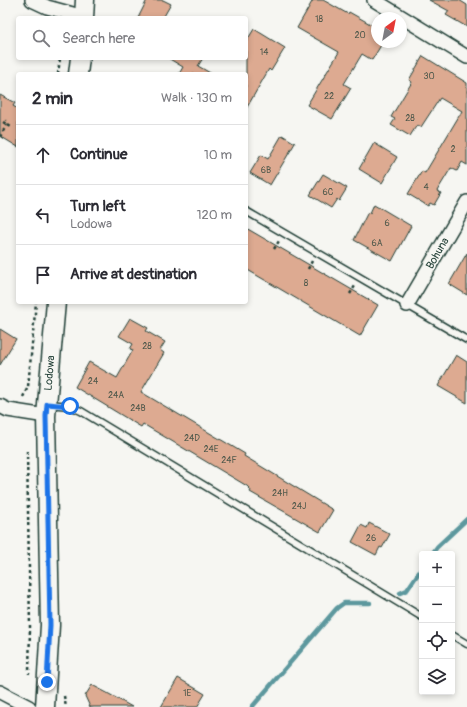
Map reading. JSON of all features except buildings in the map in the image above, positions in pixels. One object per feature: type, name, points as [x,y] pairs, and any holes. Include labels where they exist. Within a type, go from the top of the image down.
[{"type":"street","points":[[32,0],[47,7],[84,12]]},
{"type":"street","points":[[374,0],[467,57]]},
{"type":"street","points":[[78,72],[80,60]]},
{"type":"street","name":"Bohuna","points":[[407,305],[467,202]]},
{"type":"street","name":"Lodowa","points":[[46,707],[50,625],[46,410],[56,304]]},
{"type":"street","points":[[0,406],[8,410],[46,410]]},
{"type":"street","points":[[0,692],[29,707]]},
{"type":"lane","points":[[248,212],[467,340]]},
{"type":"lane","points":[[46,410],[70,406],[81,411],[419,615]]},
{"type":"lane","points":[[455,637],[467,644]]},
{"type":"path","points":[[58,72],[60,60]]},
{"type":"path","points":[[0,137],[7,124],[6,120]]},
{"type":"path","points":[[3,122],[11,127]]},
{"type":"path","points":[[7,124],[12,123]]},
{"type":"path","points":[[274,249],[280,240]]},
{"type":"path","points":[[308,269],[313,260]]},
{"type":"path","points":[[350,294],[355,284]]},
{"type":"path","points":[[21,399],[24,397],[28,387],[36,304]]},
{"type":"path","points":[[27,451],[30,627],[28,680]]},
{"type":"waterway","points":[[434,551],[467,519]]},
{"type":"waterway","points":[[400,593],[407,590],[419,572]]},
{"type":"waterway","points":[[252,707],[337,608],[344,603],[370,603]]},
{"type":"route","points":[[47,682],[50,625],[49,520],[46,451],[47,404],[70,406]]}]
